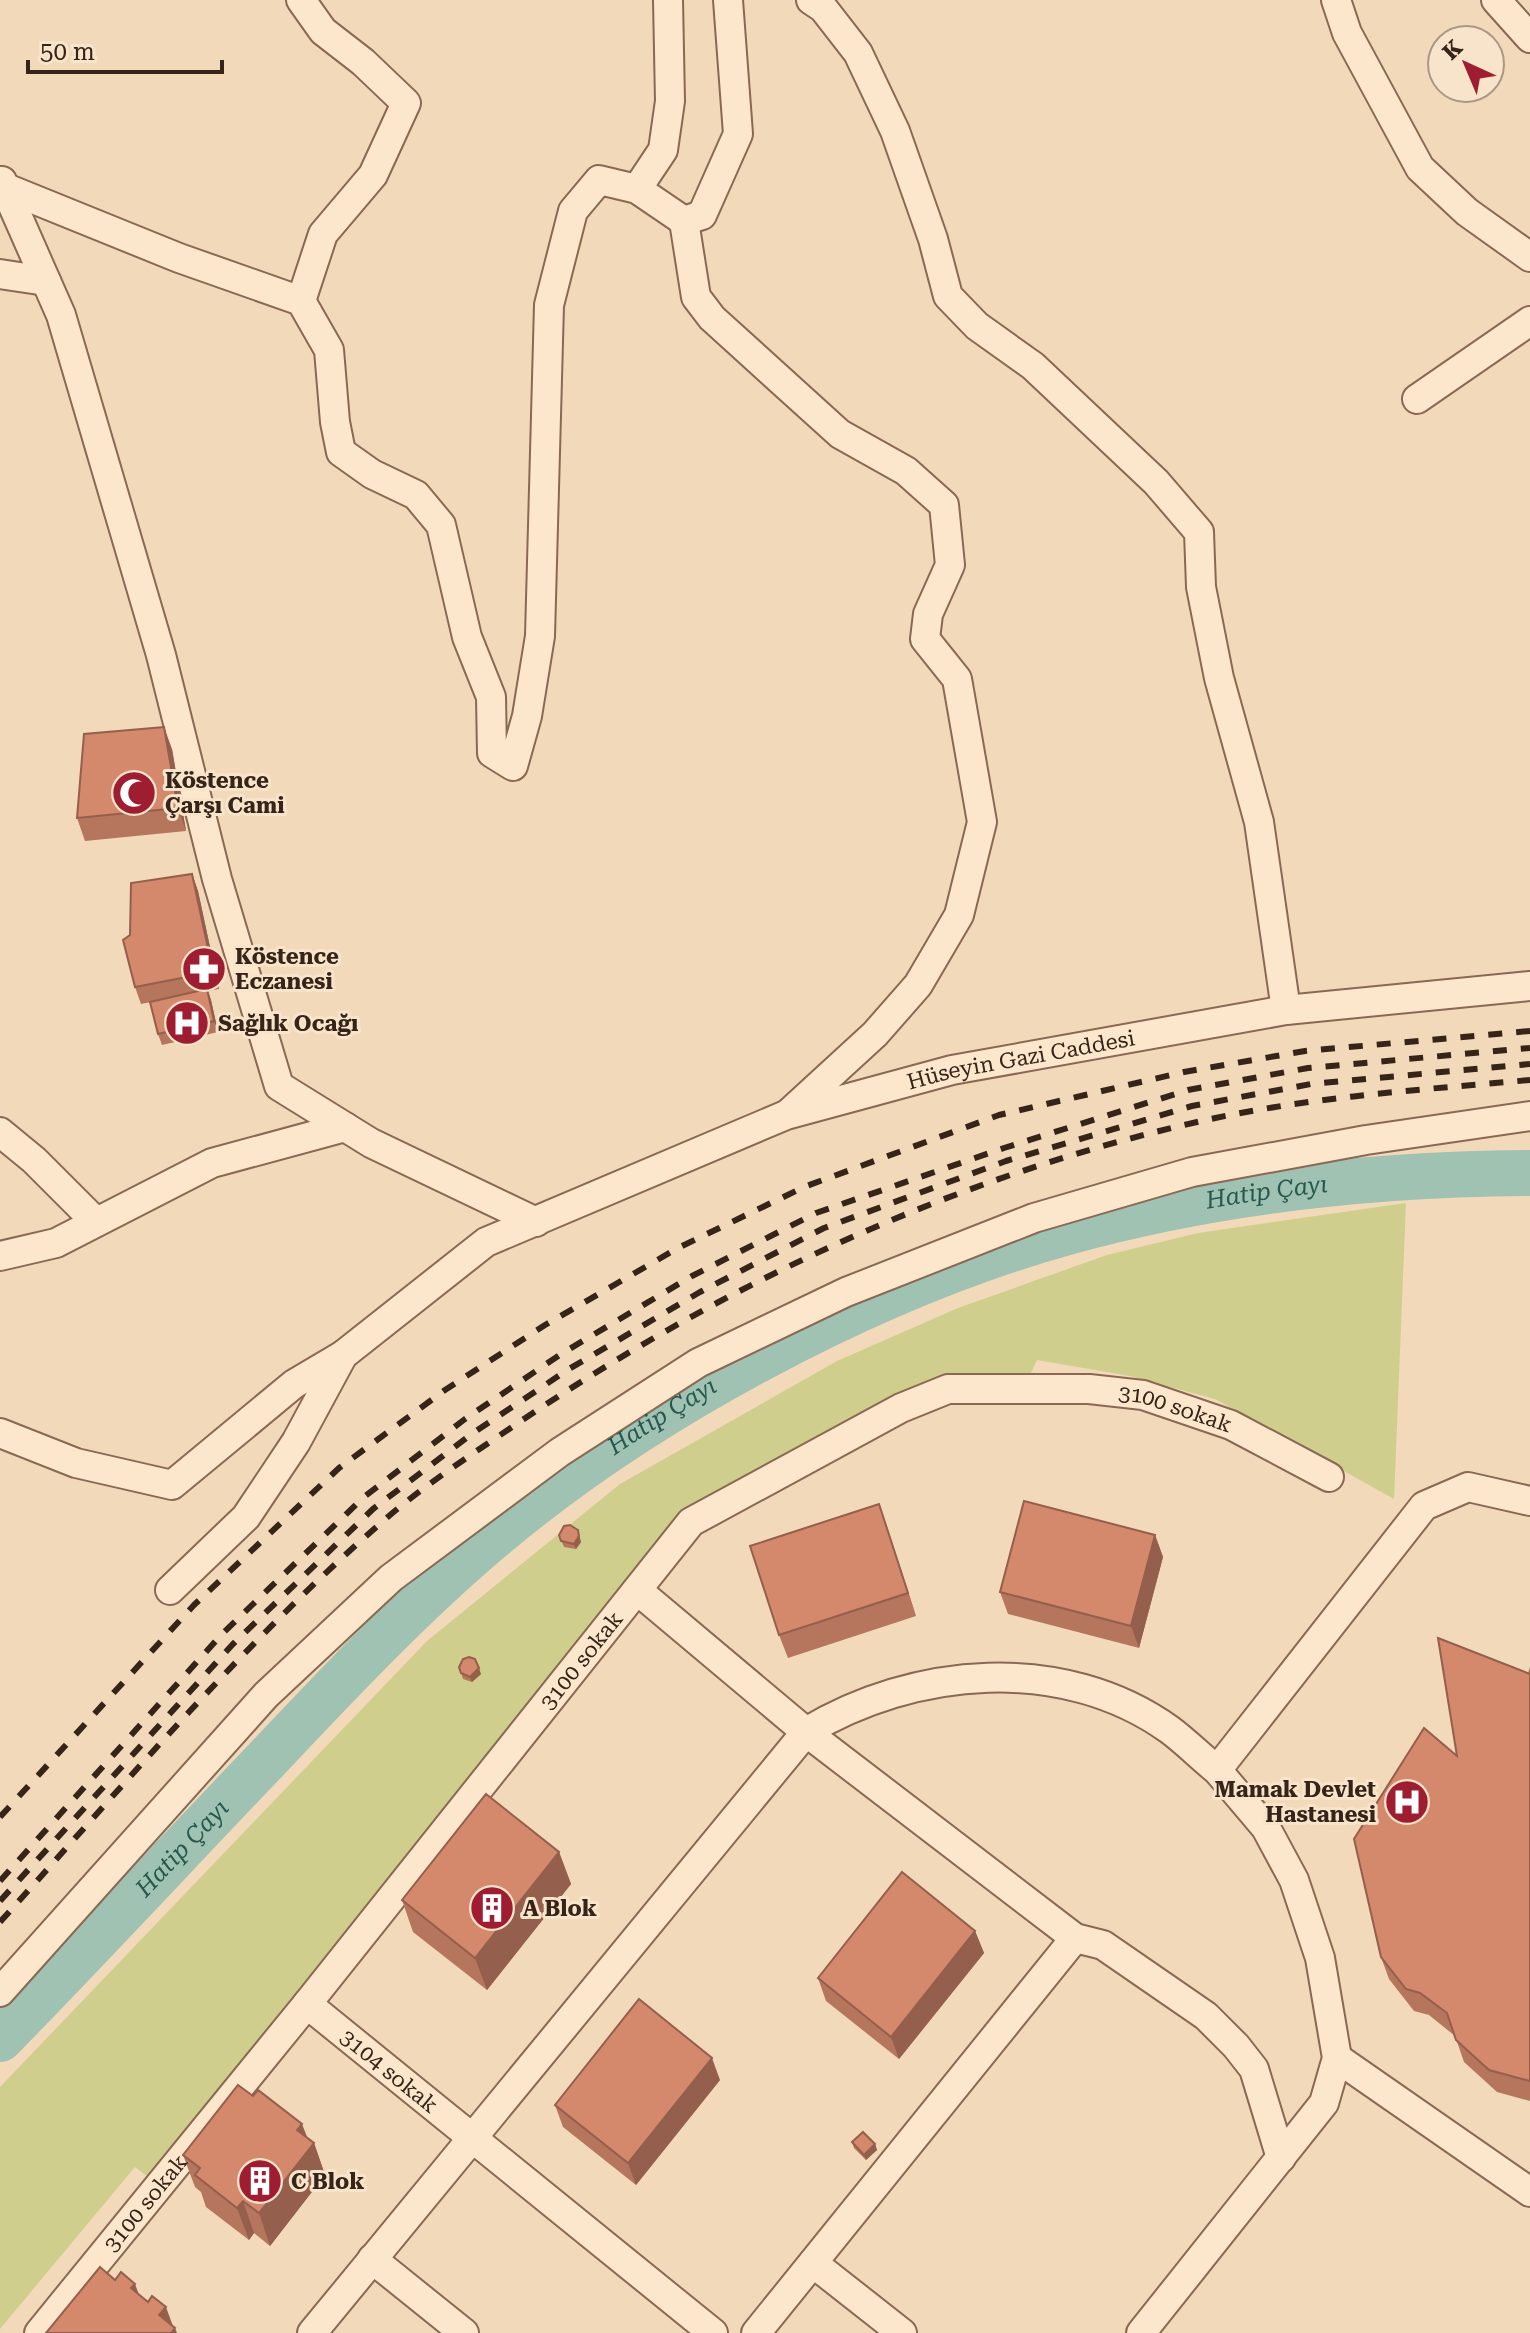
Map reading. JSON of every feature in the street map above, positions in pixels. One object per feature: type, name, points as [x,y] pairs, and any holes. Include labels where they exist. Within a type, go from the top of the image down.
[{"type":"street","points":[[301,0],[323,31],[363,62],[406,103],[373,175],[323,234],[301,301]]},
{"type":"street","points":[[637,189],[663,150],[665,138],[670,101],[668,0]]},
{"type":"street","points":[[684,221],[702,215],[738,134],[728,0]]},
{"type":"street","points":[[811,0],[823,8],[858,53],[895,131],[933,239],[948,296],[977,326],[1033,366],[1145,472],[1199,532],[1201,587],[1219,678],[1259,822],[1286,1010]]},
{"type":"street","points":[[1336,0],[1347,33],[1420,168],[1467,212],[1530,257]]},
{"type":"street","points":[[1496,0],[1530,38]]},
{"type":"street","points":[[3,182],[179,258],[301,301],[329,350],[335,422],[341,452],[372,474],[416,495],[441,525],[467,637],[491,697],[492,753],[513,766],[527,716],[540,636],[549,305],[573,211],[599,180],[637,189],[684,221],[696,297],[712,318],[840,434],[906,471],[944,505],[950,565],[928,614],[925,639],[957,679],[982,822],[959,915],[918,985],[875,1034],[786,1115]]},
{"type":"street","points":[[3,182],[61,315],[153,626],[217,879],[279,1086],[345,1127],[536,1222]]},
{"type":"street","points":[[0,274],[46,281]]},
{"type":"street","points":[[1417,399],[1530,321]]},
{"type":"street","name":"Hüseyin Gazi Caddesi","points":[[0,1433],[76,1463],[172,1485],[294,1384],[343,1355],[486,1242],[786,1115],[952,1070],[1286,1010],[1530,986]]},
{"type":"street","points":[[0,1992],[266,1695],[391,1578],[560,1452],[698,1363],[846,1292],[1034,1218],[1192,1172],[1366,1140],[1530,1116]]},
{"type":"street","points":[[0,1256],[56,1243],[212,1163],[345,1127]]},
{"type":"street","points":[[0,1132],[34,1160],[96,1222]]},
{"type":"street","points":[[170,1590],[246,1517],[296,1442],[343,1355]]},
{"type":"street","name":"3100 sokak","points":[[39,2333],[307,2004],[691,1522],[901,1408],[948,1389],[1089,1389],[1143,1395],[1231,1425],[1329,1477]]},
{"type":"street","points":[[1217,1770],[1424,1506],[1468,1487],[1530,1501]]},
{"type":"street","points":[[637,1590],[806,1732],[1075,1938],[1103,1945],[1206,2016],[1254,2069],[1281,2158]]},
{"type":"street","points":[[312,2333],[806,1732],[843,1709],[897,1690],[964,1676],[1039,1681],[1105,1697],[1168,1729],[1217,1770],[1266,1828],[1294,1880],[1320,1958],[1337,2058],[1324,2103],[1141,2333]]},
{"type":"street","points":[[756,2333],[1075,1938]]},
{"type":"street","name":"3104 sokak","points":[[307,2004],[713,2333]]},
{"type":"street","points":[[1337,2058],[1530,2192]]},
{"type":"street","points":[[372,2259],[464,2333]]},
{"type":"street","points":[[813,2263],[902,2333]]},
{"type":"shaded area","points":[[1406,1203],[1394,1499],[1215,1399],[1130,1376],[1037,1360],[1030,1375],[943,1377],[725,1490],[148,2177],[135,2167],[0,2329],[0,2087],[427,1641],[620,1484],[837,1361],[958,1308],[1107,1255],[1198,1233]]},
{"type":"building","name":"Köstence Çarşı Cami","points":[[164,727],[178,808],[77,818],[84,734]]},
{"type":"building","points":[[192,874],[213,972],[135,987],[123,940],[130,935],[131,883]]},
{"type":"building","name":"Sağlık Ocağı","points":[[207,989],[214,1021],[158,1034],[150,1002]]},
{"type":"building","points":[[1024,1501],[1155,1535],[1131,1626],[1000,1592]]},
{"type":"building","points":[[879,1504],[908,1593],[779,1635],[750,1546]]},
{"type":"building","points":[[570,1525],[578,1530],[579,1536],[574,1544],[561,1541],[559,1535],[564,1526]]},
{"type":"building","name":"Mamak Devlet Hastanesi","points":[[1438,1638],[1530,1674],[1530,2081],[1489,2070],[1456,2040],[1447,2013],[1420,1993],[1406,1989],[1381,1957],[1354,1839],[1424,1728],[1457,1756]]},
{"type":"building","points":[[463,1659],[475,1659],[479,1668],[470,1677],[461,1673],[459,1667]]},
{"type":"building","points":[[486,1794],[559,1852],[475,1958],[402,1900]]},
{"type":"building","points":[[902,1872],[975,1931],[891,2037],[818,1978]]},
{"type":"building","points":[[639,1999],[712,2058],[628,2163],[555,2105]]},
{"type":"building","points":[[238,2085],[253,2096],[258,2090],[302,2124],[297,2130],[314,2143],[259,2213],[243,2201],[237,2208],[195,2175],[200,2168],[183,2155]]},
{"type":"building","points":[[863,2132],[875,2144],[864,2155],[852,2142]]},
{"type":"building","points":[[100,2267],[115,2280],[121,2272],[135,2284],[131,2288],[148,2302],[152,2296],[166,2307],[159,2315],[175,2328],[171,2333],[46,2333]]},
{"type":"waterway","name":"Hatip Çayı","points":[[0,2039],[402,1620],[488,1541],[549,1492],[687,1400],[838,1319],[915,1285],[1067,1232],[1180,1206],[1296,1188],[1414,1177],[1530,1173]]},
{"type":"railway","points":[[0,1817],[194,1605],[339,1468],[445,1390],[545,1325],[678,1248],[804,1187],[999,1115],[1184,1072],[1305,1051],[1530,1031]]},
{"type":"railway","points":[[0,1881],[222,1634],[364,1497],[465,1419],[561,1354],[692,1276],[816,1213],[1004,1148],[1188,1090],[1308,1068],[1530,1048]]},
{"type":"railway","points":[[0,1901],[233,1644],[373,1509],[473,1433],[569,1369],[700,1292],[824,1228],[1006,1161],[1192,1106],[1311,1084],[1530,1064]]},
{"type":"railway","points":[[0,1922],[232,1666],[382,1522],[432,1482],[521,1421],[599,1370],[680,1323],[846,1240],[931,1204],[1018,1172],[1107,1145],[1197,1122],[1280,1106],[1530,1080]]},
{"type":"place","name":"Köstence Çarşı Cami","points":[[134,793]]},
{"type":"place","name":"Köstence Eczanesi","points":[[204,969]]},
{"type":"place","name":"Sağlık Ocağı","points":[[187,1023]]},
{"type":"place","name":"Mamak Devlet Hastanesi","points":[[1407,1802]]},
{"type":"place","name":"A Blok","points":[[492,1908]]},
{"type":"place","name":"C Blok","points":[[260,2181]]}]
